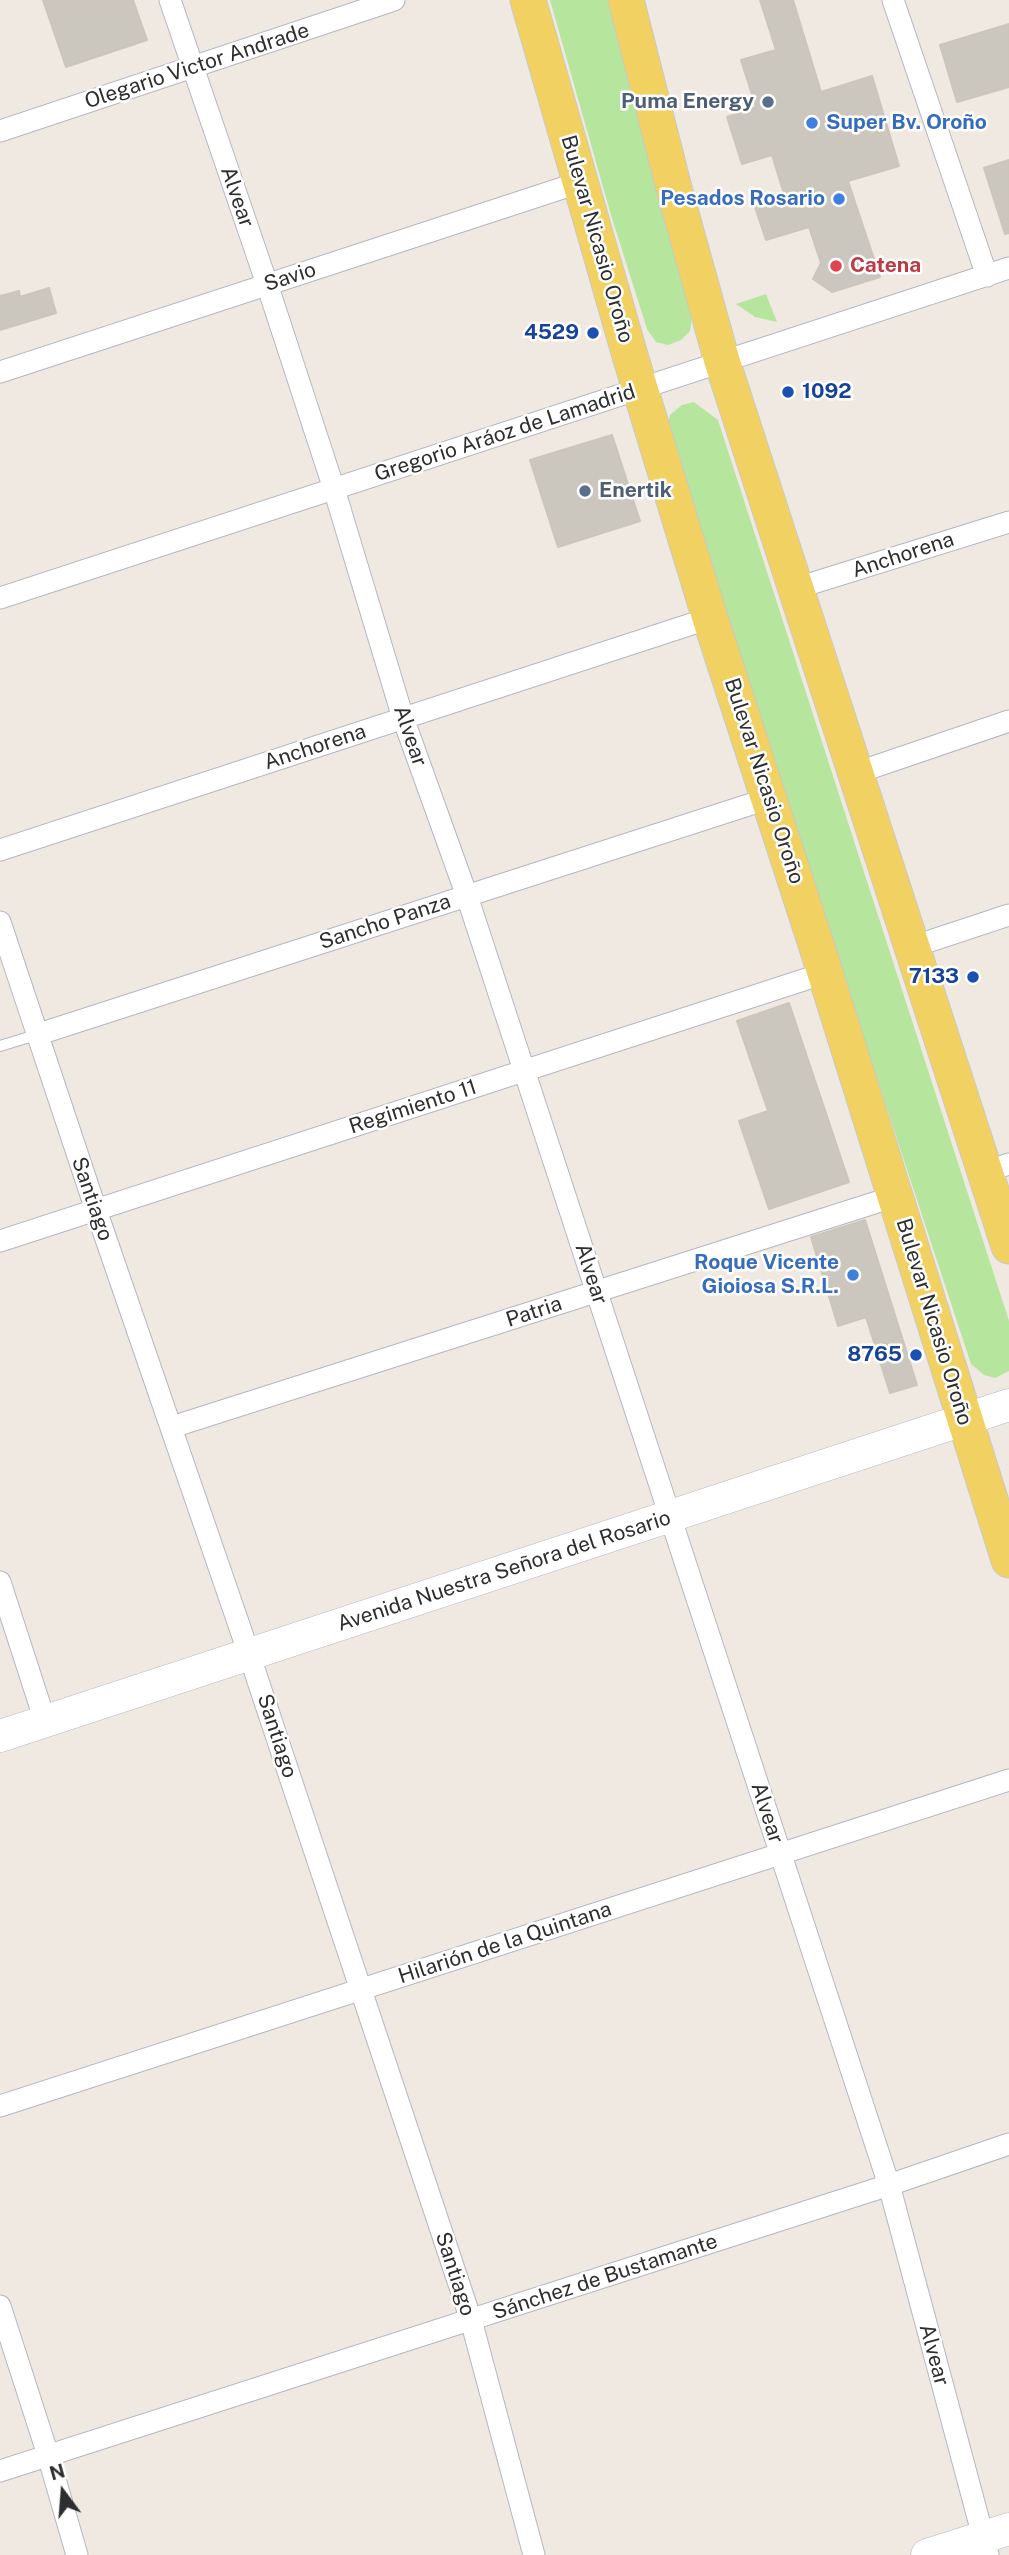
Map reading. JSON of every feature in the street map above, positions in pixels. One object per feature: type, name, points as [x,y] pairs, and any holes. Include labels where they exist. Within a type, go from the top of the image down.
[{"type":"main road","name":"Bulevar Nicasio Oroño","points":[[528,0],[710,618],[770,799],[1009,1560]]},
{"type":"main road","points":[[626,0],[722,361],[912,947],[997,1168],[1009,1246]]},
{"type":"street","name":"Alvear","points":[[170,0],[267,284],[334,489],[403,718],[467,896],[889,2185],[993,2540]]},
{"type":"street","name":"Olegario Victor Andrade","points":[[0,131],[393,0]]},
{"type":"street","points":[[893,0],[987,276]]},
{"type":"street","name":"Savio","points":[[0,372],[581,182]]},
{"type":"street","name":"Gregorio Aráoz de Lamadrid","points":[[0,598],[1009,268]]},
{"type":"street","name":"Anchorena","points":[[797,589],[1009,522]]},
{"type":"street","name":"Anchorena","points":[[0,850],[710,618]]},
{"type":"street","points":[[856,773],[1009,721]]},
{"type":"street","name":"Sancho Panza","points":[[36,1035],[770,799]]},
{"type":"street","points":[[912,947],[1009,915]]},
{"type":"street","name":"Santiago","points":[[0,922],[36,1035],[249,1654],[471,2320],[534,2555]]},
{"type":"street","name":"Regimiento 11","points":[[0,1241],[825,973]]},
{"type":"street","name":"Patria","points":[[172,1427],[895,1196]]},
{"type":"street","name":"Avenida Nuestra Señora del Rosario","points":[[0,1736],[1009,1405]]},
{"type":"street","points":[[0,1582],[45,1721]]},
{"type":"street","name":"Hilarión de la Quintana","points":[[0,2106],[1009,1780]]},
{"type":"street","name":"Sánchez de Bustamante","points":[[0,2471],[1009,2144]]},
{"type":"street","points":[[0,2306],[77,2555]]},
{"type":"street","points":[[928,2555],[993,2540]]},
{"type":"lane","name":"Sancho Panza","points":[[0,1046],[36,1035]]},
{"type":"green space","points":[[550,0],[608,0],[692,317],[690,331],[681,340],[668,345],[656,342],[647,329],[611,215]]},
{"type":"green space","points":[[766,294],[777,322],[755,317],[736,304]]},
{"type":"green space","points":[[694,402],[718,420],[1009,1321],[1009,1371],[995,1378],[984,1375],[971,1364],[665,434],[670,415],[682,405]]},
{"type":"building","points":[[43,0],[133,0],[147,40],[66,67]]},
{"type":"building","points":[[760,0],[793,0],[821,92],[872,76],[899,166],[848,181],[880,277],[832,292],[813,279],[821,263],[809,227],[766,240],[754,204],[784,194],[772,155],[742,164],[727,117],[756,107],[741,60],[776,50]]},
{"type":"building","points":[[1009,24],[1009,87],[957,102],[940,45]]},
{"type":"building","points":[[1009,160],[1009,233],[1005,234],[984,168]]},
{"type":"building","points":[[49,288],[56,313],[0,330],[0,296],[19,291],[20,297]]},
{"type":"building","name":"Enertik","points":[[612,435],[640,521],[558,547],[530,460]]},
{"type":"building","points":[[789,1003],[849,1182],[769,1209],[739,1121],[768,1111],[737,1021]]},
{"type":"building","name":"Roque Vicente Gioiosa S.R.L.","points":[[865,1220],[917,1385],[890,1393],[866,1317],[838,1326],[811,1237]]},
{"type":"place","name":"Puma Energy","points":[[768,102]]},
{"type":"place","name":"Super Bv. Oroño","points":[[812,123]]},
{"type":"place","name":"Pesados Rosario","points":[[839,199]]},
{"type":"place","name":"Catena","points":[[836,266]]},
{"type":"place","name":"4529","points":[[593,333]]},
{"type":"place","name":"1092","points":[[788,392]]},
{"type":"place","name":"Enertik","points":[[585,491]]},
{"type":"place","name":"7133","points":[[973,977]]},
{"type":"place","name":"Roque Vicente Gioiosa S.R.L.","points":[[853,1275]]},
{"type":"place","name":"8765","points":[[916,1355]]}]
